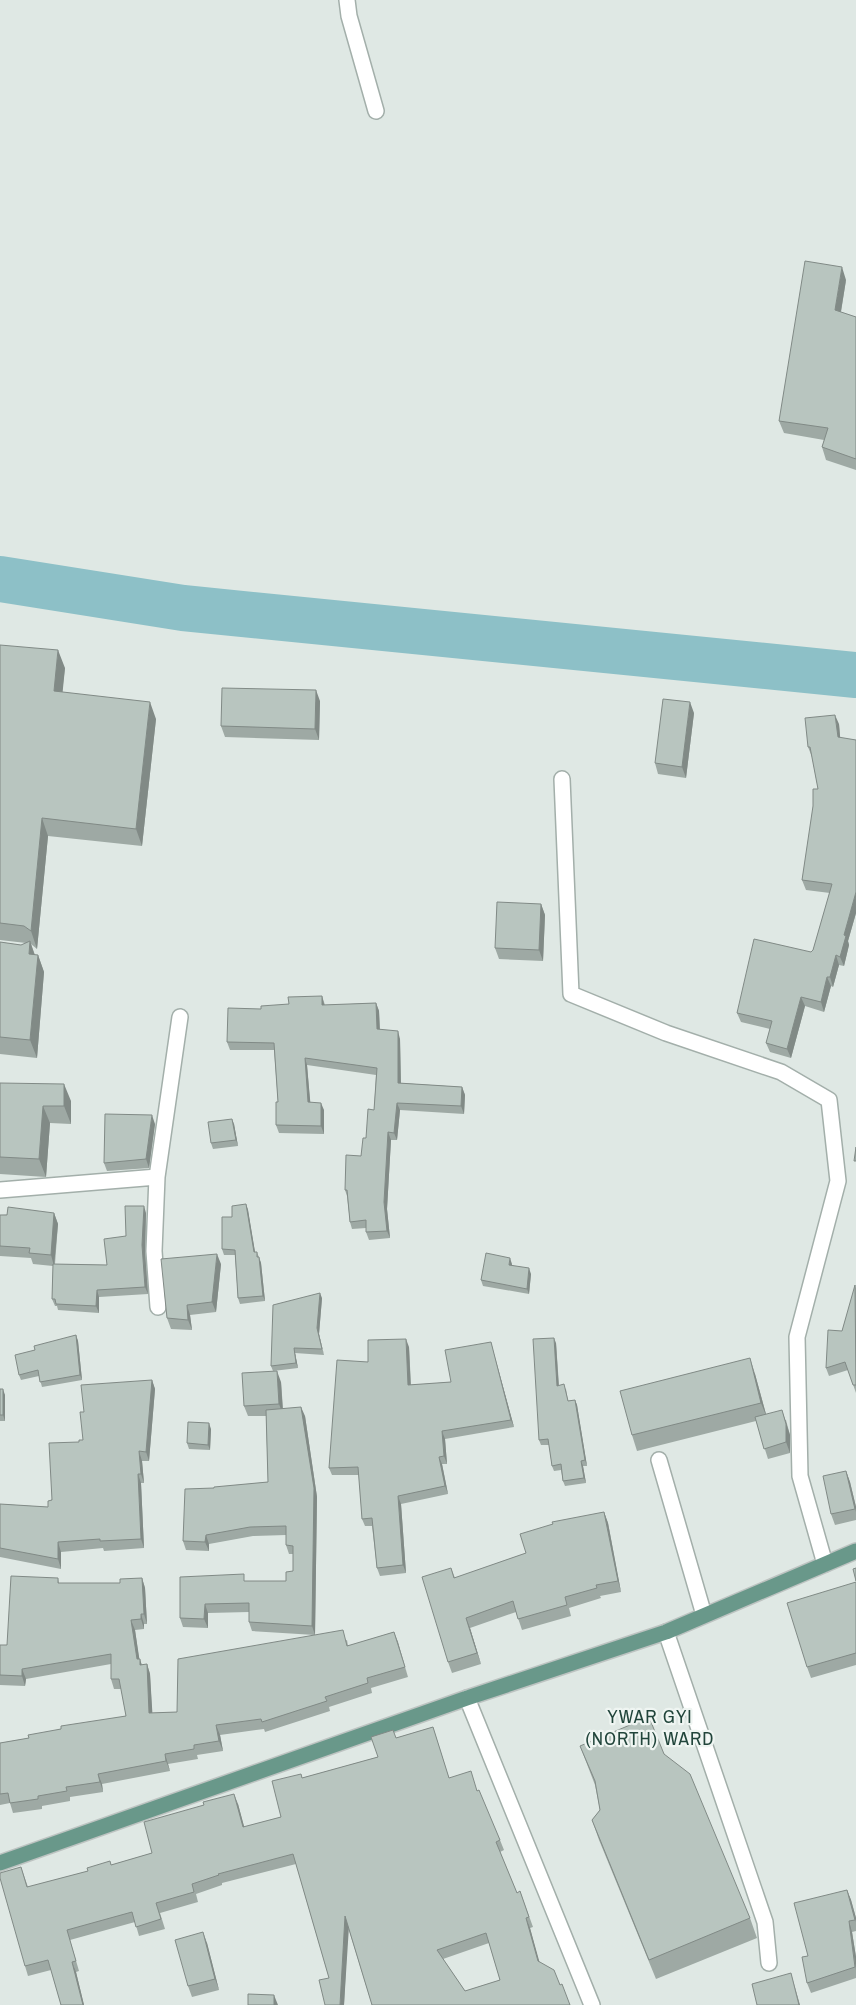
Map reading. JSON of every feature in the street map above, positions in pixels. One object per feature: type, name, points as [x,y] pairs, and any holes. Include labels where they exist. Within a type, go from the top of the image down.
[{"type":"main road","points":[[0,1863],[467,1698],[666,1632],[856,1551]]},
{"type":"street","points":[[347,0],[349,16],[376,111]]},
{"type":"street","points":[[562,780],[571,994],[666,1033],[781,1072],[829,1100],[838,1181],[797,1337],[800,1476],[825,1564]]},
{"type":"street","points":[[158,1307],[154,1250],[157,1177],[180,1017]]},
{"type":"street","points":[[0,1190],[157,1177]]},
{"type":"street","points":[[659,1460],[704,1616]]},
{"type":"street","points":[[666,1632],[765,1922],[769,1963]]},
{"type":"street","points":[[467,1698],[592,2005]]},
{"type":"building","points":[[805,261],[842,267],[835,310],[856,317],[856,459],[822,447],[828,428],[779,421]]},
{"type":"building","points":[[0,645],[58,650],[54,691],[150,702],[136,829],[42,818],[31,931],[24,926],[0,923]]},
{"type":"building","points":[[222,688],[316,690],[315,729],[221,726]]},
{"type":"building","points":[[663,699],[690,702],[682,767],[655,763]]},
{"type":"building","points":[[835,715],[838,737],[856,740],[856,892],[840,957],[836,955],[830,977],[827,977],[821,1002],[801,997],[787,1049],[766,1043],[772,1021],[737,1013],[754,939],[811,952],[813,950],[832,884],[802,880],[813,806],[813,789],[818,789],[810,747],[808,747],[805,718]]},
{"type":"building","points":[[497,902],[541,904],[539,950],[495,948]]},
{"type":"building","points":[[30,941],[29,954],[38,955],[30,1040],[0,1037],[0,942],[21,945]]},
{"type":"building","points":[[322,996],[322,1005],[376,1003],[377,1029],[398,1031],[398,1083],[462,1087],[461,1106],[397,1103],[394,1133],[388,1132],[384,1202],[387,1231],[366,1232],[366,1220],[350,1222],[347,1190],[345,1190],[346,1155],[361,1156],[363,1138],[366,1138],[368,1109],[374,1110],[377,1068],[305,1058],[308,1102],[321,1103],[321,1126],[276,1125],[276,1102],[278,1102],[274,1043],[227,1042],[228,1008],[261,1009],[261,1006],[289,1004],[288,997]]},
{"type":"building","points":[[0,1083],[64,1084],[64,1106],[43,1106],[39,1159],[0,1157]]},
{"type":"building","points":[[105,1114],[152,1115],[146,1159],[104,1163]]},
{"type":"building","points":[[232,1119],[236,1140],[211,1143],[208,1122]]},
{"type":"building","points":[[246,1204],[254,1252],[257,1252],[257,1257],[259,1257],[263,1296],[238,1298],[235,1250],[222,1249],[222,1217],[232,1217],[232,1206]]},
{"type":"building","points":[[125,1206],[144,1206],[142,1245],[145,1287],[97,1290],[96,1306],[56,1304],[55,1299],[52,1299],[53,1264],[107,1265],[104,1239],[126,1236]]},
{"type":"building","points":[[8,1207],[54,1213],[51,1255],[29,1253],[30,1248],[0,1246],[0,1215],[7,1215]]},
{"type":"building","points":[[486,1253],[510,1258],[509,1265],[529,1268],[527,1289],[481,1280]]},
{"type":"building","points":[[217,1254],[212,1302],[187,1305],[188,1320],[167,1318],[161,1259]]},
{"type":"building","points":[[855,1285],[856,1385],[853,1385],[845,1362],[826,1368],[828,1330],[842,1331]]},
{"type":"building","points":[[320,1293],[317,1328],[322,1349],[294,1348],[296,1363],[271,1366],[273,1305]]},
{"type":"building","points":[[76,1335],[80,1375],[40,1382],[38,1370],[19,1375],[15,1355],[35,1350],[34,1346]]},
{"type":"building","points":[[554,1338],[557,1386],[564,1384],[568,1401],[575,1400],[585,1460],[581,1461],[584,1478],[563,1481],[561,1464],[552,1466],[548,1439],[539,1440],[533,1339]]},
{"type":"building","points":[[406,1339],[408,1385],[451,1382],[445,1350],[491,1342],[511,1420],[442,1431],[444,1456],[439,1457],[445,1486],[398,1496],[403,1565],[377,1568],[372,1518],[362,1519],[358,1467],[329,1468],[337,1360],[368,1362],[368,1340]]},
{"type":"building","points":[[750,1358],[761,1403],[632,1435],[620,1391]]},
{"type":"building","points":[[277,1371],[279,1404],[244,1406],[242,1373]]},
{"type":"building","points":[[152,1380],[146,1452],[139,1451],[141,1474],[138,1474],[141,1539],[58,1542],[58,1559],[0,1548],[0,1504],[48,1507],[48,1501],[52,1500],[49,1443],[79,1442],[79,1440],[83,1440],[80,1412],[84,1412],[81,1385]]},
{"type":"building","points":[[0,1389],[3,1389],[3,1415],[0,1415]]},
{"type":"building","points":[[301,1407],[314,1488],[312,1626],[249,1622],[249,1603],[205,1604],[204,1619],[180,1618],[180,1577],[244,1574],[244,1581],[286,1581],[286,1572],[293,1571],[293,1546],[286,1545],[286,1526],[250,1527],[206,1535],[205,1542],[183,1541],[185,1489],[268,1482],[266,1410]]},
{"type":"building","points":[[782,1410],[786,1424],[786,1442],[764,1449],[755,1417]]},
{"type":"building","points":[[188,1422],[209,1423],[208,1445],[187,1443]]},
{"type":"building","points":[[846,1471],[855,1509],[831,1514],[823,1476]]},
{"type":"building","points":[[604,1512],[618,1581],[596,1585],[597,1588],[565,1597],[567,1605],[518,1619],[513,1601],[466,1618],[477,1653],[448,1662],[422,1577],[451,1568],[454,1578],[526,1553],[520,1534],[553,1524],[552,1522]]},
{"type":"building","points":[[856,1568],[856,1581],[853,1569]]},
{"type":"building","points":[[11,1576],[58,1578],[58,1583],[120,1583],[120,1579],[142,1578],[144,1614],[141,1614],[141,1619],[131,1620],[137,1659],[140,1659],[140,1665],[147,1664],[149,1713],[177,1712],[178,1659],[343,1630],[347,1646],[394,1632],[405,1667],[367,1678],[368,1683],[325,1697],[327,1701],[262,1722],[261,1719],[216,1725],[219,1741],[194,1745],[194,1749],[165,1754],[166,1761],[98,1774],[100,1782],[66,1787],[67,1791],[38,1796],[38,1799],[10,1803],[8,1793],[0,1794],[0,1743],[29,1738],[28,1735],[61,1729],[61,1726],[126,1716],[119,1679],[111,1679],[111,1654],[22,1669],[22,1676],[0,1675],[0,1645],[7,1645]]},
{"type":"building","points":[[856,1582],[856,1653],[807,1667],[787,1603]]},
{"type":"building","points":[[649,1717],[664,1754],[690,1774],[750,1918],[649,1960],[592,1820],[600,1810],[595,1781],[580,1746]]},
{"type":"building","points":[[433,1727],[449,1778],[471,1771],[477,1791],[479,1790],[500,1840],[496,1842],[517,1893],[520,1891],[529,1917],[526,1918],[538,1961],[554,1970],[570,2005],[372,2005],[345,1916],[340,2005],[325,2005],[319,1980],[329,1978],[293,1854],[218,1874],[192,1884],[194,1892],[156,1903],[161,1919],[136,1927],[132,1912],[67,1930],[76,1961],[72,1962],[83,2005],[61,2005],[48,1960],[25,1966],[0,1873],[21,1867],[27,1887],[88,1871],[87,1868],[110,1861],[111,1865],[152,1853],[144,1822],[204,1805],[203,1802],[234,1794],[243,1827],[281,1817],[272,1781],[301,1774],[302,1778],[378,1757],[371,1737],[393,1730],[396,1738]],"holes":[[[486,1933],[500,1980],[465,1991],[437,1950]]]},
{"type":"building","points":[[847,1890],[855,1920],[849,1921],[855,1967],[807,1983],[802,1957],[808,1956],[794,1903]]},
{"type":"building","points":[[203,1932],[215,1979],[188,1986],[175,1940]]},
{"type":"building","points":[[791,1973],[799,2005],[757,2005],[752,1984]]},
{"type":"building","points":[[248,1994],[274,1995],[274,2005],[248,2005]]},
{"type":"waterway","points":[[0,579],[183,608],[856,675]]},
{"type":"district","name":"YWAR GYI (NORTH) WARD","points":[[650,1727]]}]
